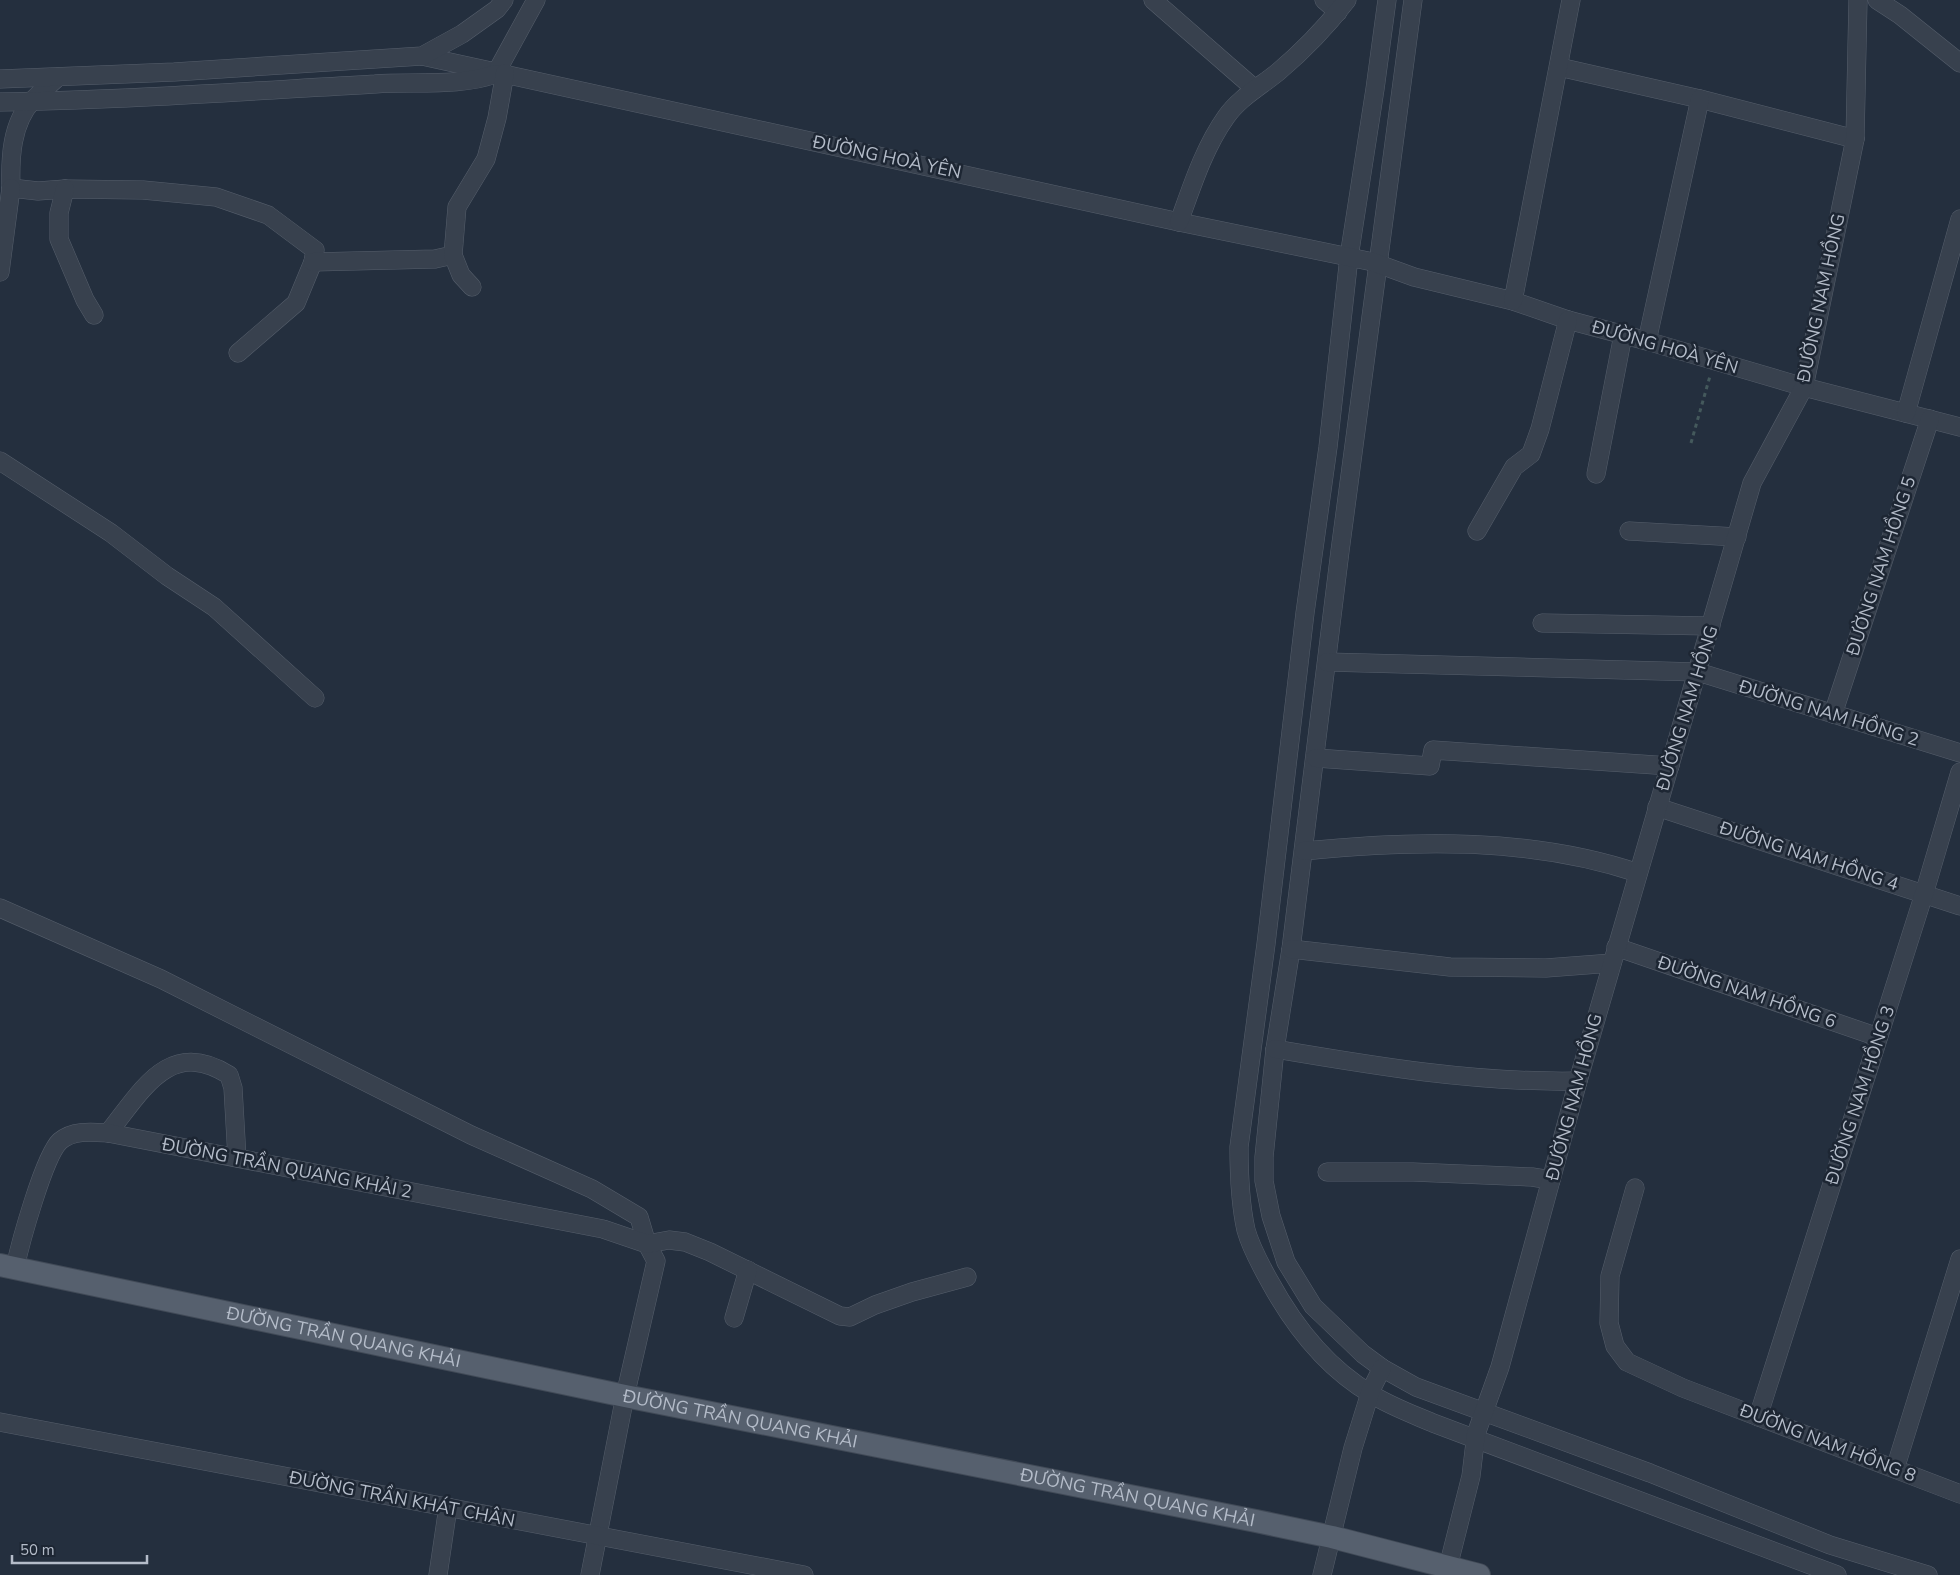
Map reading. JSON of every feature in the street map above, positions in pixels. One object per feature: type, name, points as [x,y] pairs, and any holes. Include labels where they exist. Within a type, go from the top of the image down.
[{"type":"main road","name":"ĐƯỜNG TRẦN QUANG KHẢI","points":[[7,1267],[625,1396],[1332,1537],[1447,1570],[1479,1575]]},
{"type":"street","points":[[0,80],[174,72],[422,56],[462,34],[497,9],[504,0]]},
{"type":"street","points":[[472,287],[461,275],[454,255],[457,207],[486,159],[497,118],[501,72],[536,0]]},
{"type":"street","points":[[1153,0],[1255,89]]},
{"type":"street","points":[[1179,222],[1213,138],[1226,115],[1278,71],[1342,6],[1324,0]]},
{"type":"street","points":[[1387,0],[1350,258],[1328,447],[1305,613],[1266,944],[1239,1147],[1239,1181],[1246,1231],[1260,1264],[1282,1304],[1314,1346],[1345,1376],[1397,1408],[1476,1436],[1837,1575]]},
{"type":"street","points":[[1413,0],[1375,262],[1316,758],[1291,949],[1275,1048],[1264,1157],[1264,1181],[1271,1216],[1283,1253],[1286,1262],[1313,1306],[1382,1370],[1416,1387],[1482,1413],[1650,1473],[1830,1545],[1928,1575]]},
{"type":"street","points":[[1513,301],[1571,0]]},
{"type":"street","name":"ĐƯỜNG NAM HỒNG","points":[[1476,1436],[1482,1413],[1500,1367],[1578,1081],[1752,483],[1804,387],[1855,139],[1858,0]]},
{"type":"street","points":[[1877,0],[1900,15],[1960,63]]},
{"type":"street","name":"ĐƯỜNG HOÀ YÊN","points":[[422,56],[1179,222],[1375,262],[1414,278],[1513,301],[1568,320],[1647,340],[1804,387],[1960,427]]},
{"type":"street","points":[[1559,68],[1700,98],[1855,139]]},
{"type":"street","points":[[0,102],[437,82],[475,79],[501,72]]},
{"type":"street","points":[[0,272],[2,240],[11,188],[10,173],[13,140],[18,124],[31,102],[58,77]]},
{"type":"street","points":[[1647,340],[1700,98]]},
{"type":"street","points":[[11,188],[38,191],[65,189],[143,190],[216,197],[268,215],[315,250],[313,262],[296,304],[238,353]]},
{"type":"street","points":[[65,189],[59,213],[59,239],[85,300],[94,315]]},
{"type":"street","points":[[1906,413],[1960,220]]},
{"type":"street","points":[[313,262],[435,259],[454,255]]},
{"type":"street","points":[[1477,531],[1514,467],[1530,454],[1540,429],[1568,320]]},
{"type":"street","points":[[1596,474],[1623,335]]},
{"type":"street","name":"ĐƯỜNG NAM HỒNG 5","points":[[1833,714],[1930,419]]},
{"type":"street","points":[[0,461],[111,533],[167,576],[214,607],[316,698]]},
{"type":"street","points":[[1629,530],[1737,537]]},
{"type":"street","points":[[1542,623],[1711,626]]},
{"type":"street","name":"ĐƯỜNG NAM HỒNG 2","points":[[1327,662],[1698,672],[1960,753]]},
{"type":"street","points":[[1316,758],[1430,766],[1433,750],[1670,766]]},
{"type":"street","name":"ĐƯỜNG NAM HỒNG 3","points":[[1758,1417],[1924,894],[1960,772]]},
{"type":"street","name":"ĐƯỜNG NAM HỒNG 4","points":[[1657,806],[1960,906]]},
{"type":"street","points":[[1304,851],[1365,845],[1428,843],[1494,845],[1546,851],[1618,866],[1638,873]]},
{"type":"street","points":[[0,908],[161,979],[471,1135],[592,1189],[639,1217],[656,1261],[625,1396],[590,1575]]},
{"type":"street","points":[[1291,949],[1450,967],[1546,968],[1614,955]]},
{"type":"street","name":"ĐƯỜNG NAM HỒNG 6","points":[[1614,955],[1878,1037]]},
{"type":"street","points":[[1275,1048],[1383,1067],[1461,1076],[1578,1081]]},
{"type":"street","points":[[108,1133],[163,1070],[177,1063],[193,1062],[214,1066],[229,1075],[233,1088],[237,1158]]},
{"type":"street","name":"ĐƯỜNG TRẦN QUANG KHẢI 2","points":[[7,1267],[20,1244],[46,1166],[60,1142],[76,1133],[108,1133],[603,1229],[648,1244]]},
{"type":"street","points":[[1327,1172],[1431,1172],[1532,1177],[1551,1180]]},
{"type":"street","name":"ĐƯỜNG NAM HỒNG 8","points":[[1635,1188],[1610,1276],[1609,1323],[1615,1346],[1627,1362],[1696,1393],[1960,1494]]},
{"type":"street","points":[[648,1244],[669,1240],[685,1242],[748,1270],[840,1316],[850,1317],[874,1304],[967,1277]]},
{"type":"street","points":[[1895,1469],[1960,1259]]},
{"type":"street","points":[[734,1318],[748,1270]]},
{"type":"street","points":[[1322,1575],[1353,1448],[1371,1392],[1382,1370]]},
{"type":"street","name":"ĐƯỜNG TRẦN KHÁT CHÂN","points":[[0,1422],[804,1575]]},
{"type":"street","points":[[1447,1570],[1471,1476],[1476,1436]]},
{"type":"street","points":[[438,1575],[448,1507]]},
{"type":"path","points":[[1691,443],[1714,360]]}]
